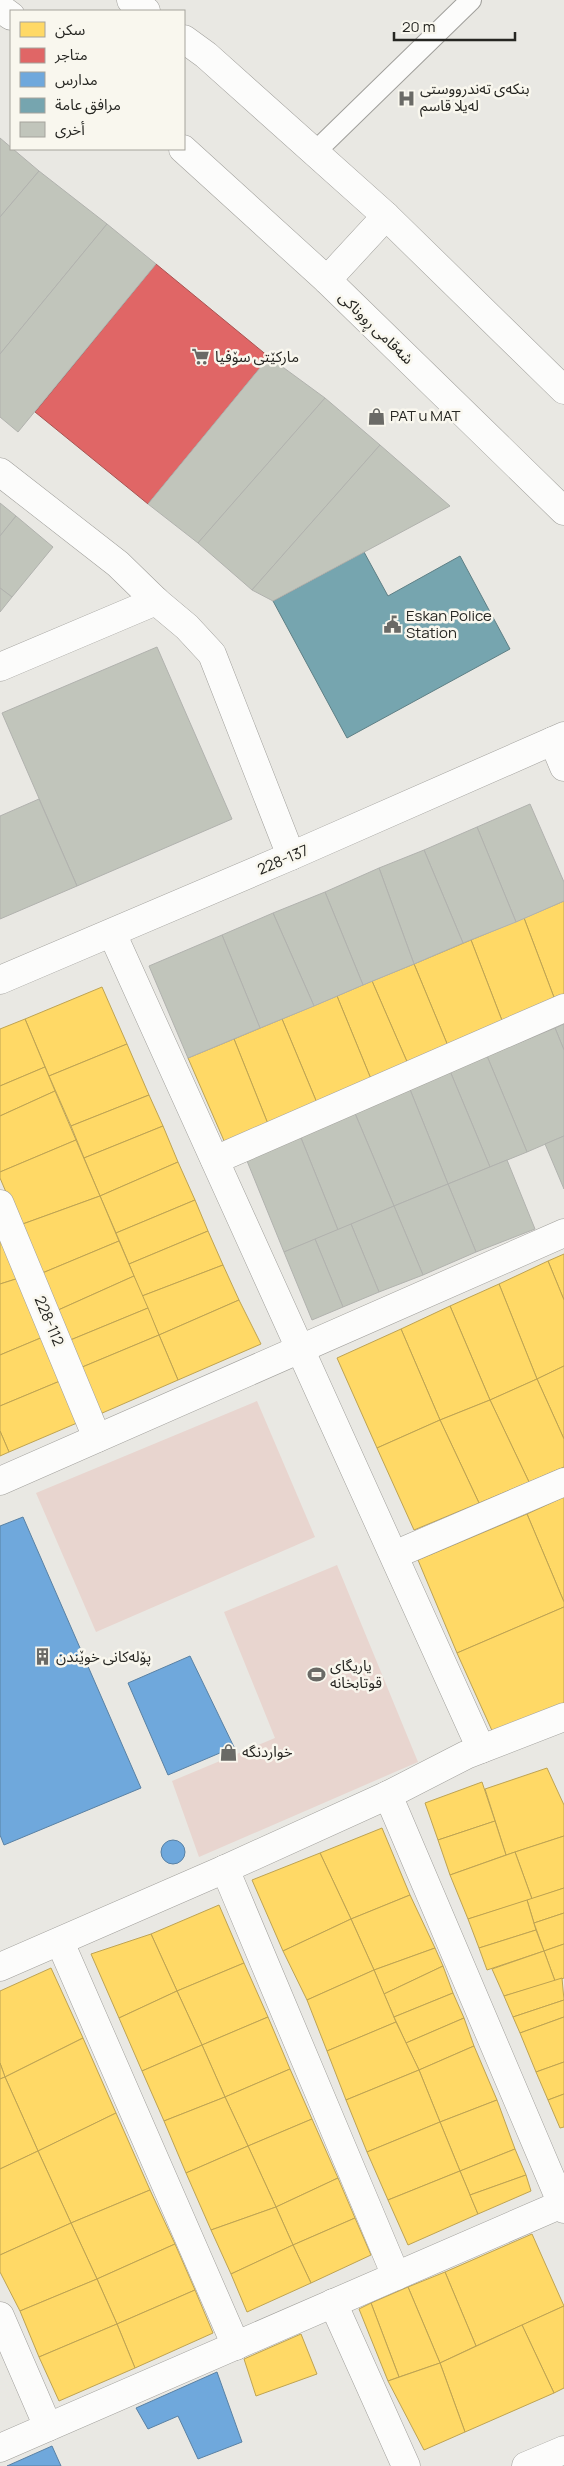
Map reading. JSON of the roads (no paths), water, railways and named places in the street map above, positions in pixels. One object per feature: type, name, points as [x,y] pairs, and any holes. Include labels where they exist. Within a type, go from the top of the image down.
[{"type":"street","points":[[131,0],[145,10]]},
{"type":"street","points":[[185,39],[206,55],[386,216],[564,390]]},
{"type":"street","name":"شەقامی ڕووناکی","points":[[184,150],[327,280],[564,511]]},
{"type":"street","points":[[327,280],[386,216]]},
{"type":"street","points":[[0,472],[118,564],[186,627],[212,654],[291,856]]},
{"type":"street","points":[[0,667],[156,601]]},
{"type":"street","points":[[558,739],[564,767]]},
{"type":"street","name":"228-137","points":[[0,980],[291,856],[558,739]]},
{"type":"street","points":[[112,933],[482,1749]]},
{"type":"street","points":[[215,1160],[564,1008]]},
{"type":"street","name":"228-112","points":[[0,1204],[97,1438]]},
{"type":"street","points":[[0,1481],[564,1233]]},
{"type":"street","points":[[394,1555],[564,1482]]},
{"type":"street","points":[[0,1968],[388,1795],[466,1755],[564,1718]]},
{"type":"street","points":[[0,2448],[563,2205],[388,1795]]},
{"type":"street","points":[[225,1869],[396,2276]]},
{"type":"street","points":[[60,1942],[236,2346]]},
{"type":"street","points":[[333,2303],[406,2466]]},
{"type":"street","points":[[0,2316],[48,2427]]},
{"type":"street","points":[[526,2466],[564,2450]]},
{"type":"lane","points":[[315,152],[471,0]]},
{"type":"place","name":"بنکەی تەندرووستی لەیلا قاسم","points":[[406,98]]},
{"type":"place","name":"مارکێتی سۆفیا","points":[[201,357]]},
{"type":"place","name":"PAT u MAT","points":[[376,416]]},
{"type":"place","name":"Eskan Police Station","points":[[392,625]]},
{"type":"place","name":"پۆلەکانی خوێندن","points":[[42,1657]]},
{"type":"place","name":"یاریگای قوتابخانە","points":[[316,1675]]},
{"type":"place","name":"خواردنگە","points":[[228,1752]]}]
